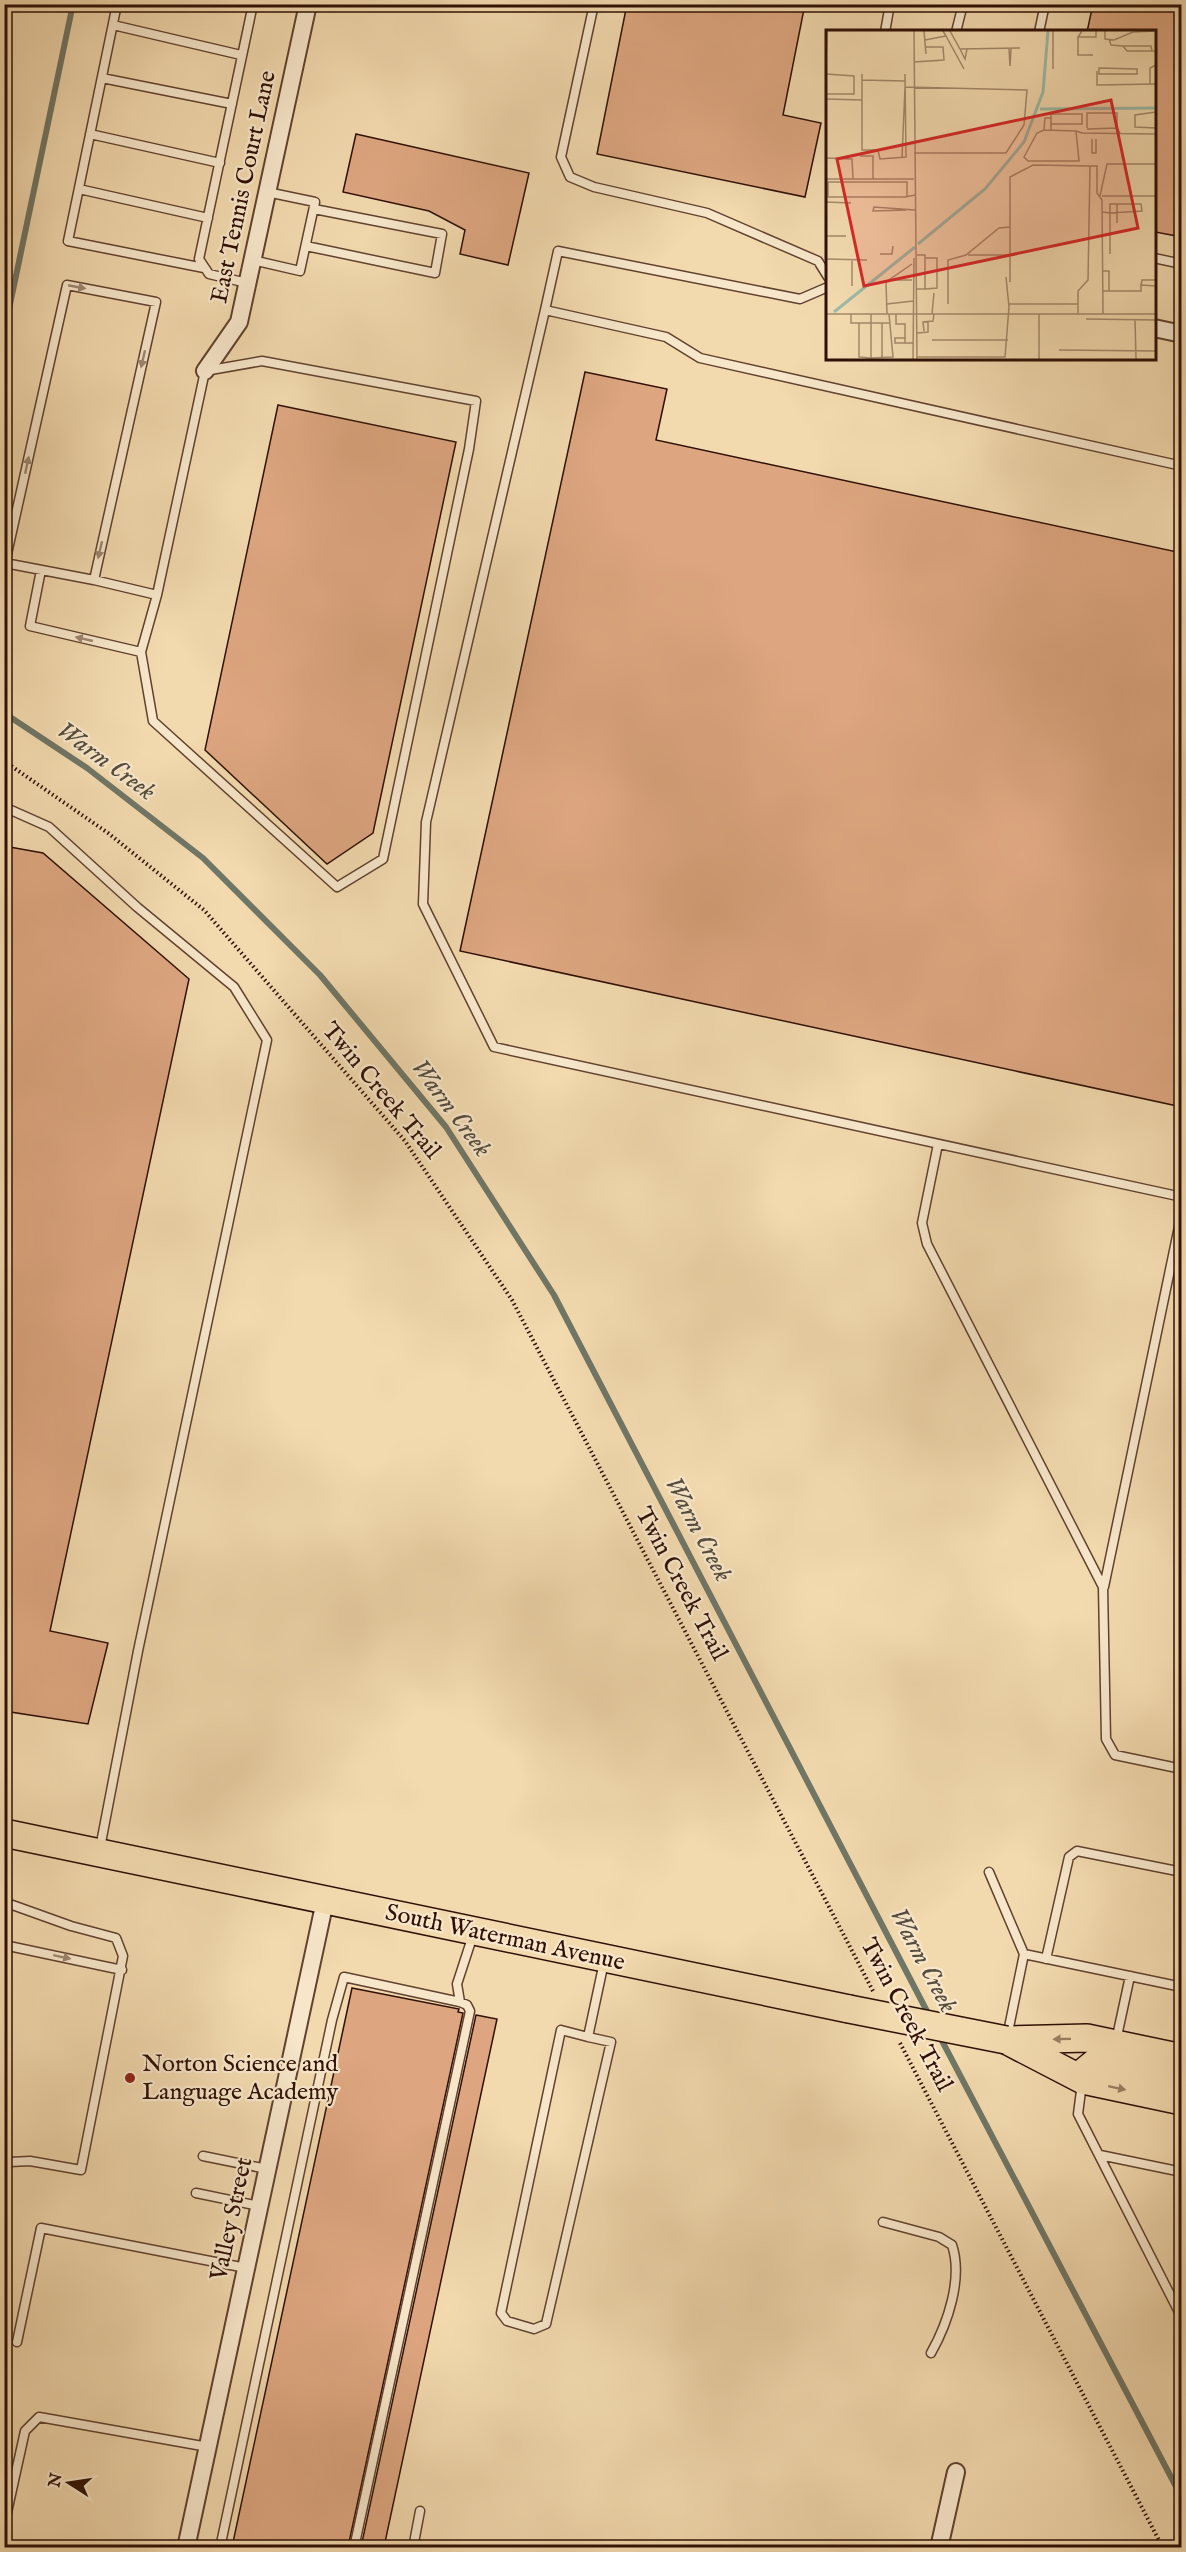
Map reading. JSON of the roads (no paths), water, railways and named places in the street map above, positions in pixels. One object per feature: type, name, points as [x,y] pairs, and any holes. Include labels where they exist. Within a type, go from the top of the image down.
[{"type":"main road","name":"South Waterman Avenue","points":[[4,1833],[604,1959],[1006,2040],[1087,2038],[1182,2058]]},
{"type":"main road","name":"South Waterman Avenue","points":[[1006,2040],[1083,2080],[1182,2101]]},
{"type":"main road","points":[[1083,2080],[1085,2071],[1096,2062],[1182,2081]]},
{"type":"street","name":"East Tennis Court Lane","points":[[205,371],[238,322],[308,4]]},
{"type":"street","points":[[1156,328],[1182,334]]},
{"type":"street","name":"Valley Street","points":[[186,2547],[325,1900]]},
{"type":"street","points":[[939,2547],[956,2472]]},
{"type":"lane","points":[[117,4],[68,241],[204,268]]},
{"type":"lane","points":[[247,283],[209,274],[199,259],[253,4]]},
{"type":"lane","points":[[594,4],[561,157],[570,177],[594,187],[707,213],[818,261],[826,274]]},
{"type":"lane","points":[[885,30],[890,4]]},
{"type":"lane","points":[[956,30],[963,4]]},
{"type":"lane","points":[[1039,30],[1044,4]]},
{"type":"lane","points":[[113,25],[242,55]]},
{"type":"lane","points":[[102,78],[232,104]]},
{"type":"lane","points":[[90,134],[220,163]]},
{"type":"lane","points":[[79,189],[208,218]]},
{"type":"lane","points":[[252,260],[300,271],[306,246],[315,202],[267,192]]},
{"type":"lane","points":[[306,246],[435,273],[442,234],[314,209]]},
{"type":"lane","points":[[826,288],[800,299],[558,251],[426,822],[423,904],[494,1047],[1182,1197]]},
{"type":"lane","points":[[1156,258],[1182,264]]},
{"type":"lane","points":[[94,579],[156,302],[67,285],[5,563],[94,579],[157,595]]},
{"type":"lane","points":[[545,310],[666,337],[700,358],[1182,466]]},
{"type":"lane","points":[[262,361],[476,401],[469,449],[383,859],[338,886],[153,721],[141,652],[157,595],[205,371],[262,361]]},
{"type":"lane","points":[[41,570],[30,626],[141,652]]},
{"type":"lane","points":[[4,807],[49,827],[137,907],[234,987],[267,1040],[138,1651],[99,1853]]},
{"type":"lane","points":[[938,1144],[922,1223],[927,1244],[1103,1587]]},
{"type":"lane","points":[[1182,1212],[1103,1587],[1106,1739],[1114,1755],[1182,1769]]},
{"type":"lane","points":[[1046,1959],[1069,1857],[1077,1851],[1182,1872]]},
{"type":"lane","points":[[989,1872],[1024,1954],[1006,2040]]},
{"type":"lane","points":[[4,1902],[70,1926],[116,1938],[123,1956],[81,2170],[30,2161],[10,2162],[4,2169]]},
{"type":"lane","points":[[460,2002],[457,1984],[474,1931]]},
{"type":"lane","points":[[4,1946],[122,1970]]},
{"type":"lane","points":[[1024,1954],[1182,1987]]},
{"type":"lane","points":[[588,2037],[604,1959]]},
{"type":"lane","points":[[1115,2044],[1130,1976]]},
{"type":"lane","points":[[220,2547],[332,2020],[344,1977],[460,2002],[467,2006],[470,2016],[440,2140],[354,2547]]},
{"type":"lane","points":[[561,2030],[588,2037],[611,2042],[546,2324],[534,2330],[507,2321],[501,2313],[561,2030]]},
{"type":"lane","points":[[1083,2080],[1078,2114],[1180,2316]]},
{"type":"lane","points":[[1100,2155],[1182,2172]]},
{"type":"lane","points":[[203,2156],[267,2169]]},
{"type":"lane","points":[[196,2193],[259,2206]]},
{"type":"lane","points":[[883,2222],[931,2234],[952,2245],[957,2262],[947,2318],[931,2353]]},
{"type":"lane","points":[[17,2342],[41,2229],[246,2268]]},
{"type":"lane","points":[[1180,2316],[1182,2305]]},
{"type":"lane","points":[[4,2526],[25,2431],[39,2417],[208,2447]]},
{"type":"lane","points":[[413,2547],[420,2511]]},
{"type":"waterway","points":[[4,333],[73,4]]},
{"type":"waterway","name":"Warm Creek","points":[[4,713],[87,768],[203,858],[320,975],[446,1127],[554,1295],[930,2017]]},
{"type":"waterway","name":"Warm Creek","points":[[940,2037],[1182,2498]]},
{"type":"place","name":"Norton Science and Language Academy","points":[[130,2078]]}]
